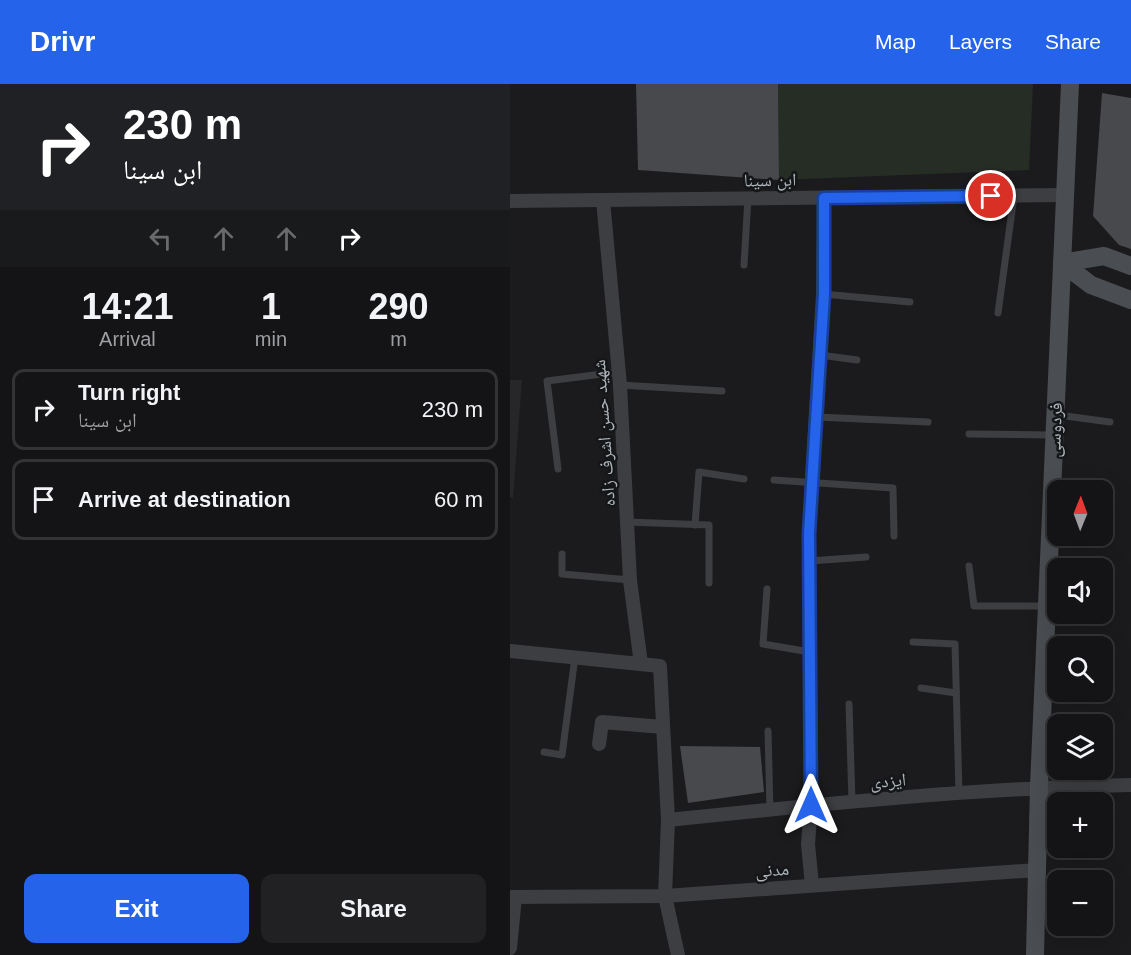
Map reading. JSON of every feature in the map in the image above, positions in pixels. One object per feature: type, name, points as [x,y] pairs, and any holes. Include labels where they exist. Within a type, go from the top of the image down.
[{"type":"street","name":"فردوسی","points":[[1054,480],[1054,435],[1070,84]]},
{"type":"street","name":"ابن سینا","points":[[510,201],[1065,195]]},
{"type":"street","points":[[812,885],[808,844],[811,805],[809,561],[824,294],[824,198]]},
{"type":"street","name":"شهید حسن اشرف زاده","points":[[603,200],[619,379],[630,580],[640,664]]},
{"type":"street","points":[[1062,263],[1104,256],[1131,266]]},
{"type":"street","points":[[1062,263],[1090,285],[1131,300]]},
{"type":"street","name":"فردوسی","points":[[1035,955],[1039,786],[1047,606]]},
{"type":"street","points":[[510,651],[660,666],[668,820],[665,896],[678,955]]},
{"type":"street","points":[[599,744],[602,722],[663,728]]},
{"type":"street","name":"ایزدی","points":[[668,820],[811,805],[1039,786],[1131,785]]},
{"type":"street","name":"مدنی","points":[[513,897],[665,896],[1037,870]]},
{"type":"street","points":[[510,948],[513,897]]},
{"type":"lane","points":[[998,313],[1014,196]]},
{"type":"lane","points":[[744,265],[748,198]]},
{"type":"lane","points":[[824,294],[910,302]]},
{"type":"lane","points":[[820,355],[857,360]]},
{"type":"lane","points":[[558,469],[547,381],[619,379],[722,391]]},
{"type":"lane","points":[[1055,415],[1110,422]]},
{"type":"lane","points":[[816,417],[928,422]]},
{"type":"lane","points":[[969,435],[1054,435]]},
{"type":"lane","points":[[695,525],[699,472],[744,479]]},
{"type":"lane","points":[[774,480],[894,488],[894,536]]},
{"type":"lane","points":[[627,522],[709,525],[709,583]]},
{"type":"lane","points":[[562,554],[562,574],[630,580]]},
{"type":"lane","points":[[809,561],[866,557]]},
{"type":"lane","points":[[969,566],[974,606],[1047,606]]},
{"type":"lane","points":[[767,589],[763,644],[810,652]]},
{"type":"lane","points":[[913,642],[955,644],[959,793]]},
{"type":"lane","points":[[544,752],[562,755],[575,657]]},
{"type":"lane","points":[[921,688],[956,693]]},
{"type":"lane","points":[[849,704],[852,802]]},
{"type":"lane","points":[[768,731],[770,810]]},
{"type":"shaded area","points":[[778,84],[1033,84],[1029,170],[779,180]]},
{"type":"shaded area","points":[[510,380],[522,380],[513,498],[510,497]]},
{"type":"building","points":[[636,84],[778,84],[779,180],[638,170]]},
{"type":"building","points":[[1102,93],[1131,98],[1131,249],[1119,245],[1093,216]]},
{"type":"building","points":[[680,746],[760,747],[764,792],[688,803]]},
{"type":"route","points":[[811,805],[809,533],[824,294],[824,198],[991,196]]}]
